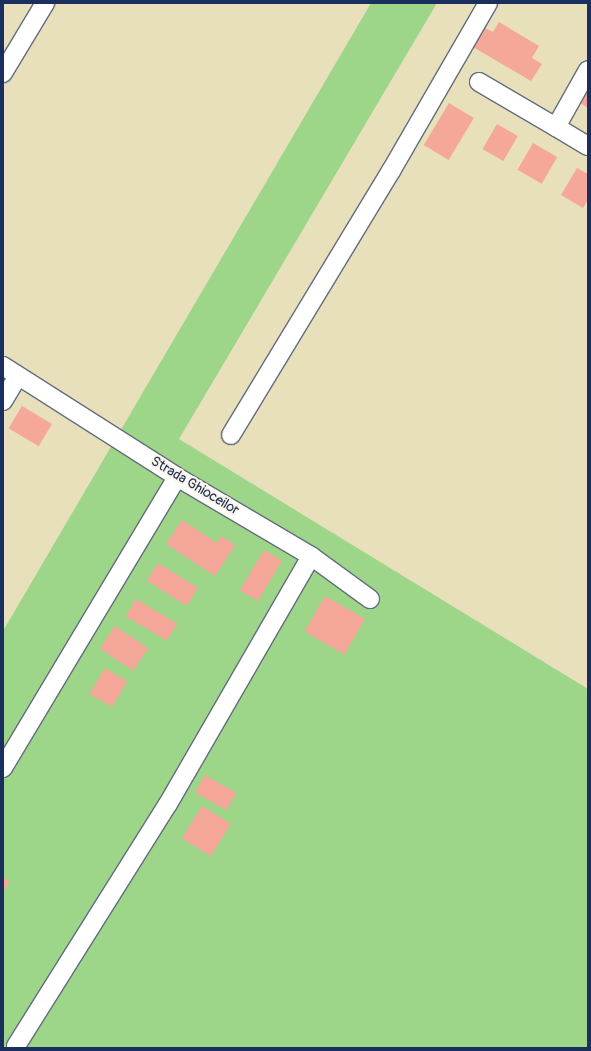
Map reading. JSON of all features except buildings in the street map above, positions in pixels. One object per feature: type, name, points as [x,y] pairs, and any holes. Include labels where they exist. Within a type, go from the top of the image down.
[{"type":"street","points":[[3,73],[45,3]]},
{"type":"street","points":[[231,435],[391,171],[488,3]]},
{"type":"street","points":[[556,127],[588,70]]},
{"type":"street","points":[[479,82],[588,146]]},
{"type":"street","name":"Strada Ghioceilor","points":[[3,401],[10,371],[178,477],[311,556],[370,599]]},
{"type":"street","points":[[3,768],[178,477]]},
{"type":"street","points":[[16,1046],[168,804],[311,556]]},
{"type":"green space","points":[[371,3],[437,3],[179,439],[588,689],[588,1048],[3,1048],[3,631]]}]
